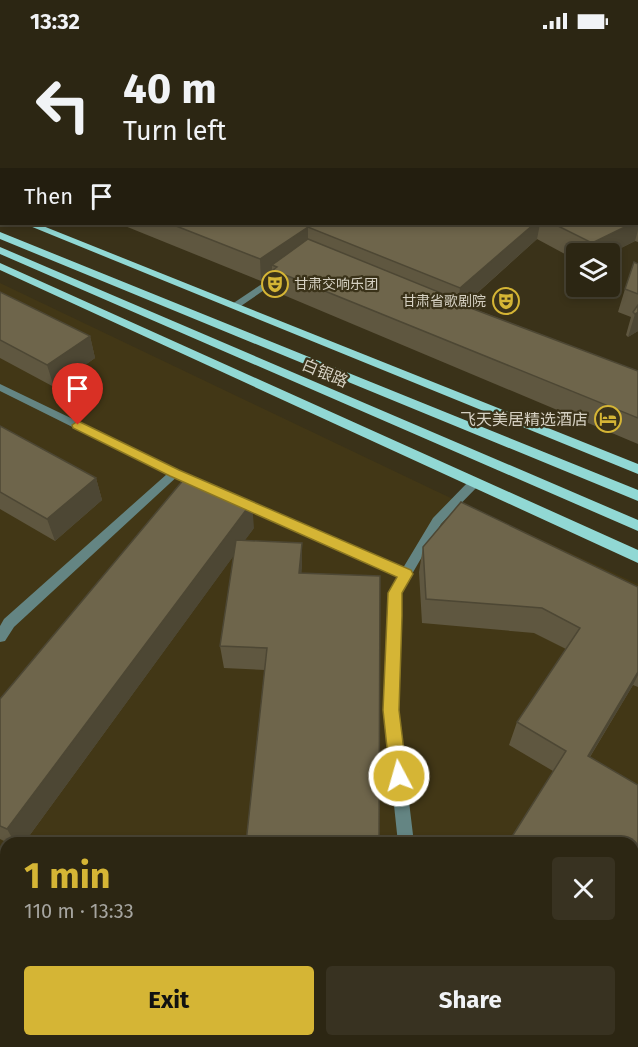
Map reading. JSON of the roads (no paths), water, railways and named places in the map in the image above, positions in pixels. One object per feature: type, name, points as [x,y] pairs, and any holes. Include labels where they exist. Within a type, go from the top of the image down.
[{"type":"main road","points":[[40,225],[638,470]]},
{"type":"main road","name":"白银路","points":[[0,235],[638,496]]},
{"type":"main road","name":"白银路","points":[[0,250],[638,526]]},
{"type":"main road","points":[[0,266],[638,557]]},
{"type":"street","points":[[235,306],[298,262]]},
{"type":"street","points":[[0,387],[174,473],[406,574]]},
{"type":"street","points":[[0,636],[9,623],[174,473]]},
{"type":"street","points":[[405,837],[391,710],[395,593],[437,520],[474,483]]},
{"type":"place","name":"甘肃交响乐团","points":[[275,284]]},
{"type":"place","name":"甘肃省歌剧院","points":[[506,301]]},
{"type":"place","name":"飞天美居精选酒店","points":[[608,419]]}]
